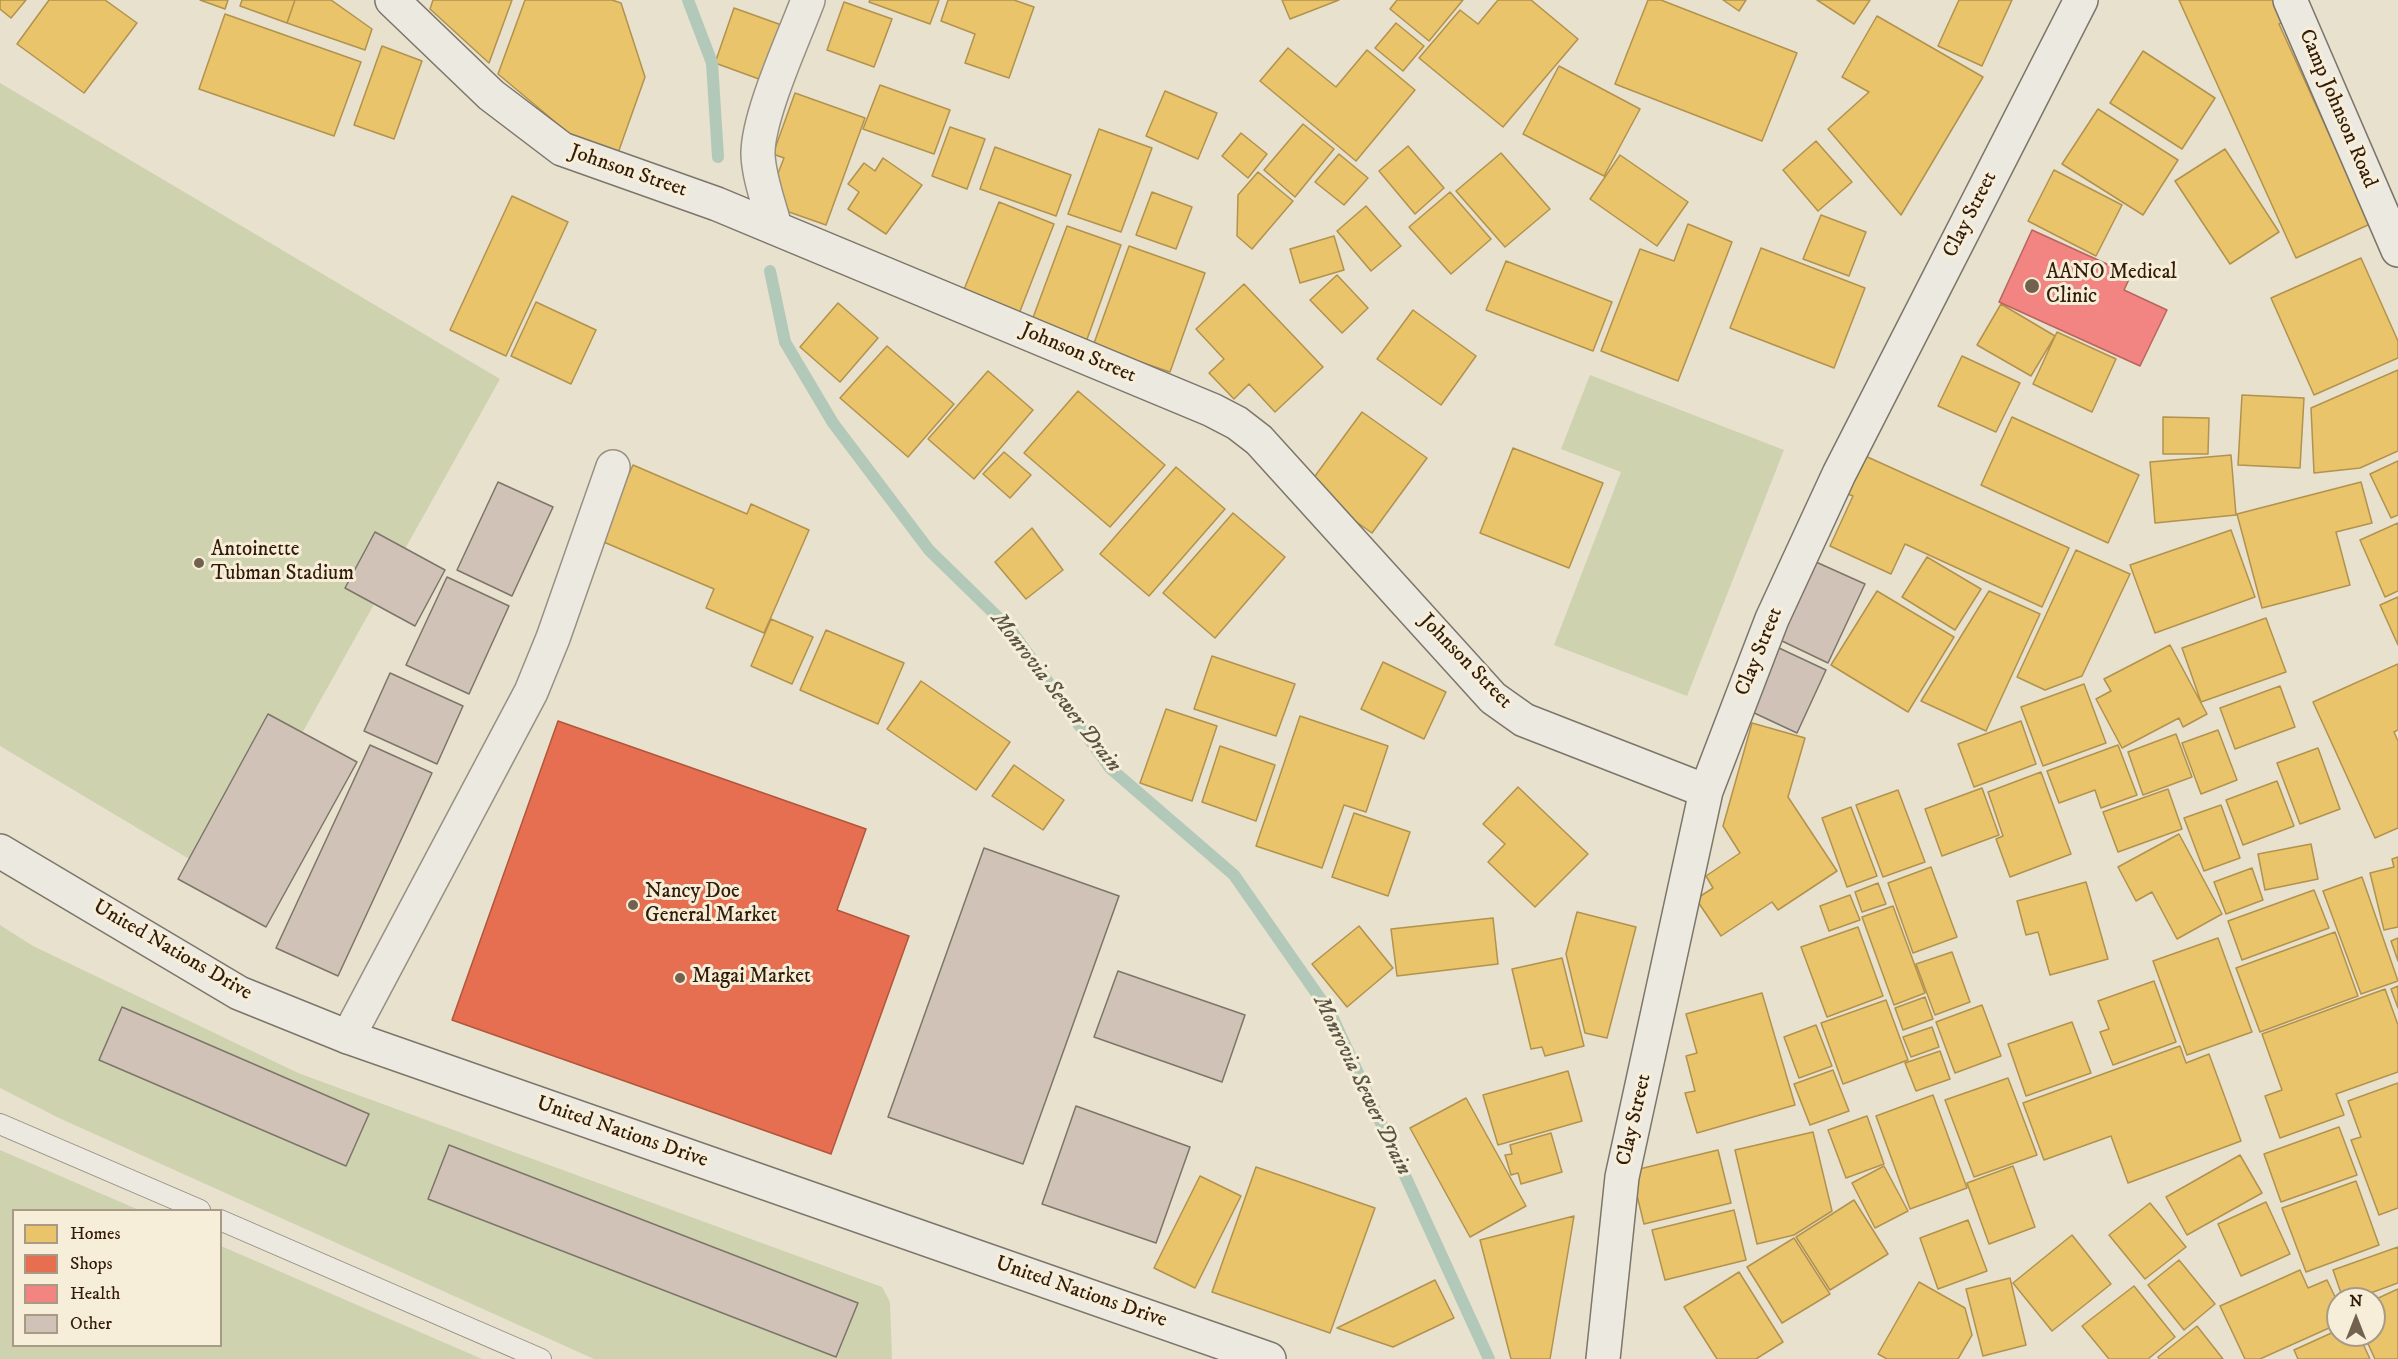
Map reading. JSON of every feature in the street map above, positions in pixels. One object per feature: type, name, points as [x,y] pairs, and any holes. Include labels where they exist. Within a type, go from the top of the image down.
[{"type":"street","name":"Johnson Street","points":[[392,0],[490,95],[562,149],[775,227],[1238,423],[1259,440],[1493,698],[1524,720],[1706,791]]},
{"type":"street","points":[[775,227],[758,156],[760,140],[765,117],[808,0]]},
{"type":"street","name":"Clay Street","points":[[1603,1359],[1622,1177],[1706,791],[1772,620],[1839,474],[2080,0]]},
{"type":"street","name":"Camp Johnson Road","points":[[2290,0],[2398,250]]},
{"type":"street","points":[[348,1037],[531,692],[553,638],[612,467]]},
{"type":"street","name":"United Nations Drive","points":[[0,851],[239,993],[348,1037],[1269,1359]]},
{"type":"lane","points":[[0,1124],[198,1209]]},
{"type":"lane","points":[[222,1221],[541,1359]]},
{"type":"green space","name":"Antoinette Tubman Stadium","points":[[0,83],[500,379],[221,878],[0,746]]},
{"type":"green space","points":[[1590,375],[1784,450],[1687,696],[1554,645],[1621,472],[1561,449]]},
{"type":"green space","points":[[0,925],[33,946],[298,1073],[882,1287],[890,1302],[892,1359],[594,1359],[59,1118],[0,1088]]},
{"type":"green space","points":[[0,1150],[137,1209],[12,1209],[12,1347],[222,1347],[222,1246],[482,1359],[0,1359]]},
{"type":"building: Homes","points":[[0,0],[26,0],[11,18],[0,9]]},
{"type":"building: Homes","points":[[49,0],[105,0],[137,23],[84,93],[17,44]]},
{"type":"building: Homes","points":[[200,0],[228,0],[225,9]]},
{"type":"building: Homes","points":[[242,0],[295,0],[287,23],[240,6]]},
{"type":"building: Homes","points":[[295,0],[331,0],[372,29],[365,50],[287,23]]},
{"type":"building: Homes","points":[[433,0],[512,0],[489,63],[430,9]]},
{"type":"building: Homes","points":[[525,0],[612,0],[621,3],[645,77],[618,153],[572,136],[498,74]]},
{"type":"building: Homes","points":[[870,0],[939,0],[930,24],[869,2]]},
{"type":"building: Homes","points":[[948,0],[1014,0],[1034,7],[1009,78],[965,63],[975,34],[941,21]]},
{"type":"building: Homes","points":[[1282,0],[1339,0],[1290,19]]},
{"type":"building: Homes","points":[[1397,0],[1463,0],[1429,41],[1390,9]]},
{"type":"building: Homes","points":[[1498,0],[1531,0],[1578,39],[1503,127],[1419,58],[1460,10],[1478,24]]},
{"type":"building: Homes","points":[[1648,0],[1661,0],[1797,53],[1762,141],[1615,84]]},
{"type":"building: Homes","points":[[1723,0],[1746,0],[1739,11]]},
{"type":"building: Homes","points":[[1817,0],[1870,0],[1854,24]]},
{"type":"building: Homes","points":[[1959,0],[2012,0],[1982,66],[1938,46]]},
{"type":"building: Homes","points":[[2179,0],[2281,0],[2289,19],[2279,24],[2370,224],[2296,258]]},
{"type":"building: Homes","points":[[844,2],[892,19],[874,67],[827,50]]},
{"type":"building: Homes","points":[[734,8],[790,28],[770,83],[715,63]]},
{"type":"building: Homes","points":[[225,14],[361,62],[334,136],[199,89]]},
{"type":"building: Homes","points":[[1877,16],[1983,77],[1901,215],[1828,129],[1869,92],[1842,77]]},
{"type":"building: Homes","points":[[1396,23],[1424,46],[1403,71],[1375,48]]},
{"type":"building: Homes","points":[[382,46],[422,61],[394,139],[354,125]]},
{"type":"building: Homes","points":[[1288,48],[1336,87],[1367,50],[1415,90],[1356,161],[1260,81]]},
{"type":"building: Homes","points":[[2143,51],[2215,98],[2182,149],[2110,103]]},
{"type":"building: Homes","points":[[1559,66],[1640,109],[1604,176],[1523,134]]},
{"type":"building: Homes","points":[[880,85],[950,110],[934,154],[863,129]]},
{"type":"building: Homes","points":[[1165,91],[1217,113],[1198,159],[1146,136]]},
{"type":"building: Homes","points":[[795,93],[865,118],[826,225],[789,212],[775,181],[784,158],[773,154]]},
{"type":"building: Homes","points":[[2098,109],[2178,160],[2143,215],[2062,164]]},
{"type":"building: Homes","points":[[1303,124],[1334,149],[1295,197],[1264,170]]},
{"type":"building: Homes","points":[[950,127],[985,139],[967,189],[932,176]]},
{"type":"building: Homes","points":[[1099,129],[1152,148],[1121,232],[1068,214]]},
{"type":"building: Homes","points":[[1241,133],[1267,154],[1248,178],[1222,156]]},
{"type":"building: Homes","points":[[1816,141],[1852,182],[1818,211],[1783,170]]},
{"type":"building: Homes","points":[[1408,146],[1444,188],[1415,214],[1379,171]]},
{"type":"building: Homes","points":[[995,147],[1071,175],[1056,216],[980,189]]},
{"type":"building: Homes","points":[[2225,149],[2279,232],[2230,264],[2175,181]]},
{"type":"building: Homes","points":[[1501,153],[1550,209],[1505,247],[1456,191]]},
{"type":"building: Homes","points":[[1339,154],[1368,178],[1344,205],[1315,182]]},
{"type":"building: Homes","points":[[1620,155],[1688,202],[1657,246],[1590,199]]},
{"type":"building: Homes","points":[[883,158],[922,185],[886,234],[848,209],[859,192],[848,184],[864,163],[875,171]]},
{"type":"building: Homes","points":[[2054,170],[2122,205],[2096,256],[2028,221]]},
{"type":"building: Homes","points":[[1258,172],[1293,201],[1252,249],[1237,236],[1238,195]]},
{"type":"building: Homes","points":[[1152,192],[1192,207],[1176,249],[1136,235]]},
{"type":"building: Homes","points":[[1450,192],[1491,239],[1451,274],[1409,227]]},
{"type":"building: Homes","points":[[512,196],[568,222],[506,356],[450,330]]},
{"type":"building: Homes","points":[[999,202],[1054,224],[1017,319],[961,297]]},
{"type":"building: Homes","points":[[1366,206],[1401,246],[1371,271],[1337,231]]},
{"type":"building: Homes","points":[[1821,215],[1866,232],[1849,276],[1803,259]]},
{"type":"building: Homes","points":[[1688,224],[1732,242],[1678,381],[1601,351],[1640,249],[1674,261]]},
{"type":"building: Homes","points":[[1067,226],[1121,245],[1086,342],[1031,323]]},
{"type":"building: Homes","points":[[1334,236],[1344,270],[1300,283],[1290,249]]},
{"type":"building: Homes","points":[[1129,246],[1205,273],[1170,372],[1093,346]]},
{"type":"building: Homes","points":[[1761,248],[1865,288],[1834,368],[1730,328]]},
{"type":"building: Homes","points":[[2361,258],[2398,341],[2398,358],[2314,395],[2271,298]]},
{"type":"building: Homes","points":[[1506,261],[1612,302],[1593,351],[1486,310]]},
{"type":"building: Homes","points":[[1337,275],[1368,308],[1342,333],[1310,300]]},
{"type":"building: Homes","points":[[1244,284],[1323,367],[1275,412],[1249,384],[1234,399],[1209,373],[1224,359],[1196,329]]},
{"type":"building: Homes","points":[[536,302],[596,330],[571,384],[511,356]]},
{"type":"building: Homes","points":[[838,303],[878,338],[840,382],[800,347]]},
{"type":"building: Homes","points":[[2001,304],[2055,336],[2031,376],[1977,345]]},
{"type":"building: Homes","points":[[1413,310],[1476,356],[1441,405],[1377,359]]},
{"type":"building: Homes","points":[[2057,332],[2116,359],[2092,412],[2033,384]]},
{"type":"building: Homes","points":[[887,346],[954,404],[908,457],[840,398]]},
{"type":"building: Homes","points":[[1962,356],[2020,383],[1996,432],[1938,406]]},
{"type":"building: Homes","points":[[2398,370],[2398,451],[2360,468],[2314,473],[2311,408]]},
{"type":"building: Homes","points":[[988,371],[1033,410],[974,479],[928,439]]},
{"type":"building: Homes","points":[[1078,391],[1165,465],[1110,527],[1024,453]]},
{"type":"building: Homes","points":[[2242,395],[2304,398],[2300,468],[2238,465]]},
{"type":"building: Homes","points":[[1362,412],[1427,458],[1372,533],[1307,487]]},
{"type":"building: Homes","points":[[2012,417],[2139,475],[2108,543],[1981,485]]},
{"type":"building: Homes","points":[[2163,417],[2209,418],[2208,454],[2163,454]]},
{"type":"building: Homes","points":[[1513,448],[1603,483],[1569,568],[1480,533]]},
{"type":"building: Homes","points":[[1004,452],[1031,475],[1010,498],[983,474]]},
{"type":"building: Homes","points":[[1863,455],[2069,548],[2042,607],[1905,544],[1891,574],[1830,546],[1853,496],[1845,493]]},
{"type":"building: Homes","points":[[2231,455],[2236,515],[2155,523],[2150,462]]},
{"type":"building: Homes","points":[[2398,461],[2398,515],[2391,518],[2370,474]]},
{"type":"building: Homes","points":[[633,465],[747,514],[751,504],[809,530],[764,633],[706,608],[714,589],[599,540]]},
{"type":"building: Homes","points":[[1176,467],[1225,509],[1149,596],[1100,554]]},
{"type":"building: Homes","points":[[2361,482],[2372,523],[2336,532],[2350,585],[2262,608],[2237,514]]},
{"type":"building: Homes","points":[[1233,513],[1285,557],[1215,638],[1163,593]]},
{"type":"building: Homes","points":[[2398,523],[2398,591],[2385,597],[2360,540]]},
{"type":"building: Homes","points":[[1032,528],[1063,570],[1026,599],[995,562]]},
{"type":"building: Homes","points":[[2231,530],[2255,597],[2155,633],[2130,565]]},
{"type":"building: Homes","points":[[2076,550],[2130,574],[2082,676],[2045,690],[2017,677]]},
{"type":"building: Homes","points":[[1927,557],[1981,589],[1955,630],[1902,597]]},
{"type":"building: Homes","points":[[1877,591],[1954,637],[1908,712],[1831,665]]},
{"type":"building: Homes","points":[[1989,591],[2040,614],[1986,731],[1921,701]]},
{"type":"building: Homes","points":[[2398,597],[2398,645],[2380,605]]},
{"type":"building: Homes","points":[[2266,618],[2286,672],[2201,702],[2182,648]]},
{"type":"building: Homes","points":[[771,619],[813,637],[792,684],[751,666]]},
{"type":"building: Homes","points":[[826,630],[904,663],[878,724],[800,690]]},
{"type":"building: Homes","points":[[2170,645],[2207,714],[2183,727],[2179,718],[2122,748],[2096,699],[2111,691],[2104,679]]},
{"type":"building: Homes","points":[[1212,656],[1295,684],[1276,736],[1194,709]]},
{"type":"building: Homes","points":[[1383,662],[1446,692],[1424,739],[1361,709]]},
{"type":"building: Homes","points":[[2398,664],[2398,730],[2394,732],[2398,741],[2398,828],[2375,838],[2313,702]]},
{"type":"building: Homes","points":[[921,681],[1010,742],[976,790],[887,729]]},
{"type":"building: Homes","points":[[2084,684],[2106,743],[2043,766],[2021,707]]},
{"type":"building: Homes","points":[[2280,686],[2295,727],[2235,749],[2220,708]]},
{"type":"building: Homes","points":[[1166,709],[1217,726],[1192,801],[1140,783]]},
{"type":"building: Homes","points":[[1300,716],[1388,746],[1366,812],[1344,805],[1322,868],[1256,846]]},
{"type":"building: Homes","points":[[2021,721],[2036,764],[1974,787],[1958,744]]},
{"type":"building: Homes","points":[[1752,723],[1805,738],[1788,797],[1837,871],[1778,910],[1772,902],[1721,936],[1696,899],[1713,888],[1706,876],[1740,853],[1723,826]]},
{"type":"building: Homes","points":[[2218,730],[2237,780],[2201,794],[2182,743]]},
{"type":"building: Homes","points":[[2176,734],[2192,777],[2143,795],[2128,752]]},
{"type":"building: Homes","points":[[2118,745],[2137,795],[2101,808],[2095,790],[2059,803],[2047,771]]},
{"type":"building: Homes","points":[[1220,746],[1275,765],[1256,821],[1202,802]]},
{"type":"building: Homes","points":[[2318,748],[2340,809],[2300,824],[2277,763]]},
{"type":"building: Homes","points":[[1014,765],[1064,800],[1043,830],[992,796]]},
{"type":"building: Homes","points":[[2041,772],[2071,854],[2010,877],[1996,839],[2003,836],[1988,792]]},
{"type":"building: Homes","points":[[2277,781],[2294,826],[2243,845],[2226,800]]},
{"type":"building: Homes","points":[[1518,787],[1588,854],[1535,907],[1488,862],[1505,844],[1483,824]]},
{"type":"building: Homes","points":[[1982,788],[1999,835],[1942,856],[1925,809]]},
{"type":"building: Homes","points":[[2168,789],[2182,829],[2118,852],[2103,812]]},
{"type":"building: Homes","points":[[1898,790],[1925,862],[1883,877],[1856,805]]},
{"type":"building: Homes","points":[[2221,805],[2240,858],[2204,871],[2184,818]]},
{"type":"building: Homes","points":[[1851,807],[1877,876],[1847,887],[1822,818]]},
{"type":"building: Homes","points":[[1354,813],[1410,832],[1388,896],[1332,877]]},
{"type":"building: Homes","points":[[2179,834],[2222,914],[2177,939],[2152,892],[2136,901],[2118,867]]},
{"type":"building: Homes","points":[[2311,844],[2318,879],[2265,890],[2258,854]]},
{"type":"building: Homes","points":[[2398,857],[2398,927],[2384,930],[2370,873],[2394,867],[2392,859]]},
{"type":"building: Homes","points":[[1931,867],[1957,937],[1913,953],[1888,883]]},
{"type":"building: Homes","points":[[2252,868],[2263,900],[2226,914],[2214,882]]},
{"type":"building: Homes","points":[[2362,877],[2398,981],[2361,994],[2323,891]]},
{"type":"building: Homes","points":[[2086,882],[2108,959],[2050,975],[2038,932],[2026,935],[2017,901]]},
{"type":"building: Homes","points":[[1878,883],[1886,904],[1862,912],[1855,892]]},
{"type":"building: Homes","points":[[2314,890],[2329,928],[2242,960],[2228,921]]},
{"type":"building: Homes","points":[[1850,895],[1860,920],[1829,931],[1820,906]]},
{"type":"building: Homes","points":[[1893,906],[1925,993],[1894,1005],[1862,917]]},
{"type":"building: Homes","points":[[1577,912],[1636,927],[1607,1038],[1585,1033],[1566,954]]},
{"type":"building: Homes","points":[[1493,918],[1498,964],[1397,976],[1391,929]]},
{"type":"building: Homes","points":[[1359,926],[1393,968],[1347,1007],[1312,964]]},
{"type":"building: Homes","points":[[1858,927],[1883,996],[1827,1017],[1801,947]]},
{"type":"building: Homes","points":[[2335,932],[2358,996],[2260,1032],[2236,968]]},
{"type":"building: Homes","points":[[2218,938],[2252,1032],[2187,1055],[2153,961]]},
{"type":"building: Homes","points":[[2398,938],[2398,961],[2391,941]]},
{"type":"building: Homes","points":[[1952,952],[1970,1002],[1935,1015],[1916,964]]},
{"type":"building: Homes","points":[[1562,958],[1584,1046],[1545,1056],[1542,1047],[1531,1049],[1512,969]]},
{"type":"building: Homes","points":[[2154,981],[2176,1042],[2113,1065],[2100,1032],[2109,1029],[2098,1001]]},
{"type":"building: Homes","points":[[2398,986],[2398,1008],[2391,989]]},
{"type":"building: Homes","points":[[2385,989],[2398,1025],[2398,1072],[2336,1094],[2344,1115],[2280,1138],[2265,1096],[2282,1090],[2262,1034]]},
{"type":"building: Homes","points":[[1762,993],[1795,1105],[1697,1133],[1685,1093],[1695,1091],[1686,1056],[1697,1053],[1686,1014]]},
{"type":"building: Homes","points":[[1925,997],[1933,1019],[1903,1030],[1895,1008]]},
{"type":"building: Homes","points":[[1886,1000],[1908,1060],[1843,1084],[1821,1023]]},
{"type":"building: Homes","points":[[1982,1005],[2001,1056],[1955,1073],[1936,1022]]},
{"type":"building: Homes","points":[[2072,1022],[2091,1073],[2026,1096],[2008,1044]]},
{"type":"building: Homes","points":[[1816,1025],[1832,1066],[1799,1078],[1784,1037]]},
{"type":"building: Homes","points":[[1932,1027],[1939,1047],[1911,1057],[1903,1037]]},
{"type":"building: Homes","points":[[2180,1046],[2186,1063],[2209,1054],[2241,1141],[2128,1183],[2111,1136],[2044,1160],[2023,1103]]},
{"type":"building: Homes","points":[[1940,1051],[1950,1079],[1916,1091],[1905,1063]]},
{"type":"building: Homes","points":[[1833,1070],[1849,1111],[1810,1125],[1794,1084]]},
{"type":"building: Homes","points":[[1568,1071],[1582,1121],[1498,1145],[1483,1095]]},
{"type":"building: Homes","points":[[2008,1078],[2037,1155],[1974,1177],[1945,1100]]},
{"type":"building: Homes","points":[[2398,1083],[2398,1208],[2379,1215],[2351,1140],[2361,1137],[2348,1101]]},
{"type":"building: Homes","points":[[1933,1095],[1967,1188],[1910,1209],[1876,1116]]},
{"type":"building: Homes","points":[[1466,1098],[1526,1206],[1470,1237],[1410,1128]]},
{"type":"building: Homes","points":[[1867,1116],[1884,1164],[1846,1178],[1828,1130]]},
{"type":"building: Homes","points":[[2339,1127],[2357,1175],[2281,1202],[2264,1154]]},
{"type":"building: Homes","points":[[1813,1132],[1832,1211],[1794,1235],[1757,1244],[1735,1150]]},
{"type":"building: Homes","points":[[1551,1133],[1562,1172],[1521,1184],[1518,1173],[1511,1175],[1505,1155],[1512,1154],[1510,1145]]},
{"type":"building: Homes","points":[[1718,1150],[1731,1203],[1644,1224],[1631,1171]]},
{"type":"building: Homes","points":[[2240,1155],[2262,1193],[2187,1235],[2166,1197]]},
{"type":"building: Homes","points":[[1884,1166],[1908,1211],[1875,1228],[1852,1183]]},
{"type":"building: Homes","points":[[2013,1166],[2035,1227],[1989,1244],[1967,1183]]},
{"type":"building: Homes","points":[[1256,1167],[1375,1208],[1330,1333],[1212,1292]]},
{"type":"building: Homes","points":[[1200,1176],[1241,1196],[1195,1288],[1154,1268]]},
{"type":"building: Homes","points":[[2356,1181],[2379,1245],[2306,1272],[2282,1208]]},
{"type":"building: Homes","points":[[1854,1200],[1888,1254],[1830,1290],[1796,1237]]},
{"type":"building: Homes","points":[[2266,1202],[2290,1254],[2241,1276],[2218,1224]]},
{"type":"building: Homes","points":[[2150,1203],[2186,1247],[2145,1279],[2109,1235]]},
{"type":"building: Homes","points":[[1734,1210],[1746,1260],[1665,1280],[1652,1230]]},
{"type":"building: Homes","points":[[1574,1216],[1550,1359],[1511,1359],[1480,1240]]},
{"type":"building: Homes","points":[[1968,1220],[1987,1271],[1938,1289],[1920,1238]]},
{"type":"building: Homes","points":[[2072,1235],[2111,1284],[2052,1331],[2013,1283]]},
{"type":"building: Homes","points":[[1794,1238],[1830,1294],[1782,1323],[1747,1267]]},
{"type":"building: Homes","points":[[2398,1247],[2398,1283],[2386,1287],[2339,1287],[2333,1270]]},
{"type":"building: Homes","points":[[2179,1260],[2215,1304],[2184,1330],[2148,1285]]},
{"type":"building: Homes","points":[[2300,1270],[2308,1288],[2327,1280],[2330,1287],[2326,1287],[2326,1329],[2260,1359],[2245,1359],[2220,1306]]},
{"type":"building: Homes","points":[[1739,1272],[1783,1342],[1756,1359],[1717,1359],[1684,1307]]},
{"type":"building: Homes","points":[[2010,1278],[2026,1345],[1983,1356],[1966,1289]]},
{"type":"building: Homes","points":[[1435,1280],[1454,1318],[1393,1347],[1337,1328]]},
{"type":"building: Homes","points":[[1919,1282],[1965,1308],[1972,1335],[1958,1359],[1887,1359],[1878,1354]]},
{"type":"building: Homes","points":[[2134,1286],[2175,1337],[2148,1359],[2109,1359],[2082,1326]]},
{"type":"building: Homes","points":[[2398,1289],[2398,1359],[2375,1359],[2370,1347],[2386,1347],[2386,1294]]},
{"type":"building: Homes","points":[[2197,1326],[2223,1359],[2159,1359],[2158,1357]]},
{"type":"building: Homes","points":[[2326,1335],[2326,1347],[2364,1347],[2370,1359],[2298,1359],[2294,1350]]},
{"type":"building: Shops","name":"Magai Market","points":[[558,721],[866,829],[837,910],[909,936],[831,1154],[452,1020]]},
{"type":"building: Health","name":"AANO Medical Clinic","points":[[2032,230],[2131,275],[2124,290],[2167,310],[2140,366],[1999,302]]},
{"type":"building: Other","points":[[498,482],[553,507],[512,596],[457,570]]},
{"type":"building: Other","points":[[375,532],[445,570],[415,626],[345,588]]},
{"type":"building: Other","points":[[1816,562],[1865,584],[1828,663],[1780,640]]},
{"type":"building: Other","points":[[447,577],[509,606],[469,694],[406,665]]},
{"type":"building: Other","points":[[1779,648],[1826,670],[1797,733],[1750,711]]},
{"type":"building: Other","points":[[390,673],[463,706],[437,764],[364,731]]},
{"type":"building: Other","points":[[268,714],[357,762],[266,927],[178,879]]},
{"type":"building: Other","points":[[370,745],[432,773],[338,976],[276,948]]},
{"type":"building: Other","points":[[984,848],[1119,896],[1023,1164],[888,1117]]},
{"type":"building: Other","points":[[1118,971],[1245,1015],[1222,1082],[1094,1037]]},
{"type":"building: Other","points":[[122,1007],[369,1114],[346,1166],[99,1060]]},
{"type":"building: Other","points":[[1076,1106],[1190,1147],[1156,1243],[1042,1204]]},
{"type":"building: Other","points":[[449,1145],[858,1303],[836,1357],[428,1199]]},
{"type":"waterway","name":"Monrovia Sewer Drain","points":[[688,0],[712,63],[718,157]]},
{"type":"waterway","name":"Monrovia Sewer Drain","points":[[770,271],[785,342],[833,423],[929,550],[1010,629],[1110,768],[1234,875],[1331,1014],[1489,1359]]},
{"type":"place","name":"AANO Medical Clinic","points":[[2032,286]]},
{"type":"place","name":"Antoinette Tubman Stadium","points":[[199,563]]},
{"type":"place","name":"Nancy Doe General Market","points":[[633,905]]},
{"type":"place","name":"Magai Market","points":[[680,978]]}]
